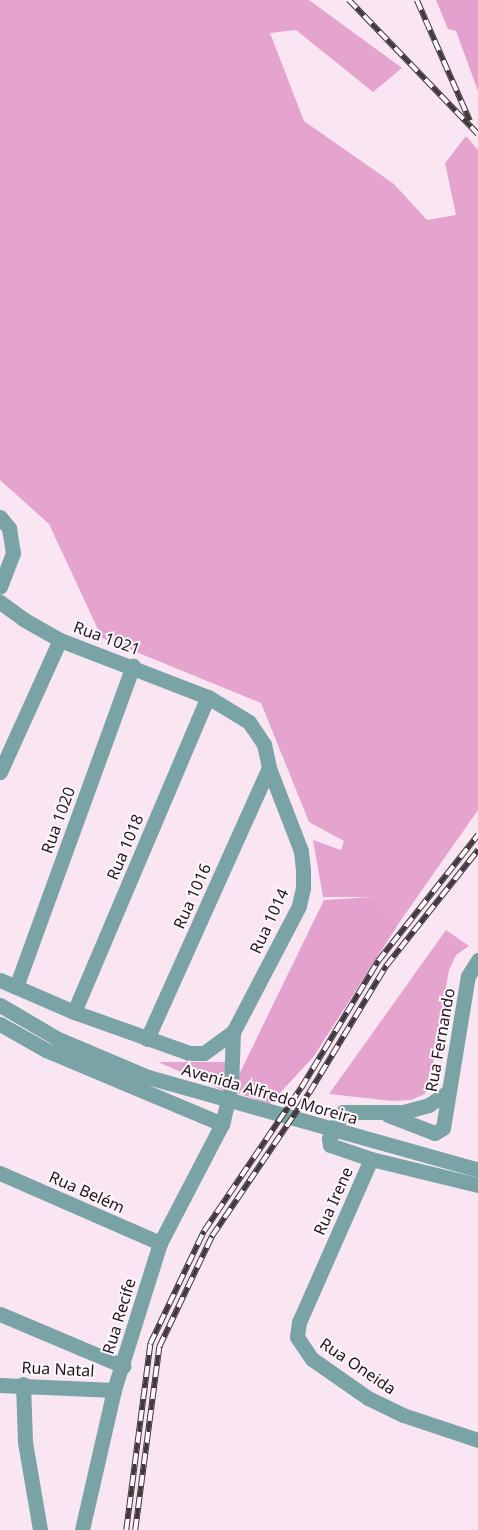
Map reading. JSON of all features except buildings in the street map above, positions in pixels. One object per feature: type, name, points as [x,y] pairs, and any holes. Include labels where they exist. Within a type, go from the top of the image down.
[{"type":"street","points":[[0,517],[9,528],[13,538],[13,553],[0,587]]},
{"type":"street","name":"Rua 1021","points":[[0,602],[23,619],[60,640],[134,666],[208,697]]},
{"type":"street","points":[[0,772],[60,640]]},
{"type":"street","name":"Rua 1020","points":[[16,987],[134,666]]},
{"type":"street","name":"Rua 1014","points":[[208,697],[250,722],[258,731],[269,768],[301,851],[304,888],[299,906],[233,1032],[231,1086],[222,1124]]},
{"type":"street","name":"Rua 1018","points":[[74,1012],[208,697]]},
{"type":"street","name":"Rua 1016","points":[[147,1039],[269,768]]},
{"type":"street","name":"Rua Fernando","points":[[382,1112],[435,1133],[443,1128],[468,976],[478,960]]},
{"type":"street","name":"Avenida Alfredo Moreira","points":[[0,980],[74,1012],[189,1053],[204,1053],[233,1032]]},
{"type":"street","name":"Avenida Alfredo Moreira","points":[[0,1005],[61,1041]]},
{"type":"street","name":"Avenida Alfredo Moreira","points":[[0,1022],[61,1041],[185,1089],[478,1170]]},
{"type":"street","name":"Avenida Alfredo Moreira","points":[[0,1022],[46,1050],[222,1124]]},
{"type":"street","name":"Rua Irene","points":[[299,1322],[370,1159],[333,1148],[329,1138],[343,1112],[382,1112],[417,1109],[448,1092]]},
{"type":"street","name":"Rua Recife","points":[[82,1530],[114,1390],[160,1243],[222,1124]]},
{"type":"street","points":[[370,1159],[478,1185]]},
{"type":"street","name":"Rua Belém","points":[[0,1173],[160,1243]]},
{"type":"street","points":[[0,1314],[123,1366]]},
{"type":"street","name":"Rua Oneida","points":[[299,1322],[296,1337],[302,1349],[368,1398],[438,1429],[478,1440]]},
{"type":"street","points":[[22,1384],[25,1442],[40,1530]]},
{"type":"street","name":"Rua Natal","points":[[0,1385],[22,1384],[114,1390]]},
{"type":"shaded area","points":[[0,0],[309,0],[402,68],[373,92],[296,30],[270,33],[304,121],[394,184],[427,220],[456,215],[445,163],[466,136],[478,150],[478,810],[399,923],[371,897],[323,897],[313,840],[341,850],[344,841],[309,822],[261,703],[102,638],[49,524],[0,480]]},
{"type":"shaded area","points":[[436,0],[478,0],[478,91],[456,31],[448,29]]},
{"type":"shaded area","points":[[371,897],[399,923],[314,1056],[270,1104],[231,1091],[324,900]]},
{"type":"shaded area","points":[[446,930],[469,946],[456,955],[449,970],[432,1070],[425,1094],[411,1100],[392,1101],[329,1094]]},
{"type":"shaded area","points":[[158,1062],[230,1062],[222,1090]]},
{"type":"railway","points":[[349,0],[478,134]]},
{"type":"railway","points":[[417,0],[470,121]]},
{"type":"railway","points":[[126,1530],[150,1344],[204,1231],[301,1088],[378,961],[478,835]]},
{"type":"railway","points":[[135,1530],[159,1347],[212,1236],[309,1093],[386,966],[478,850]]}]
